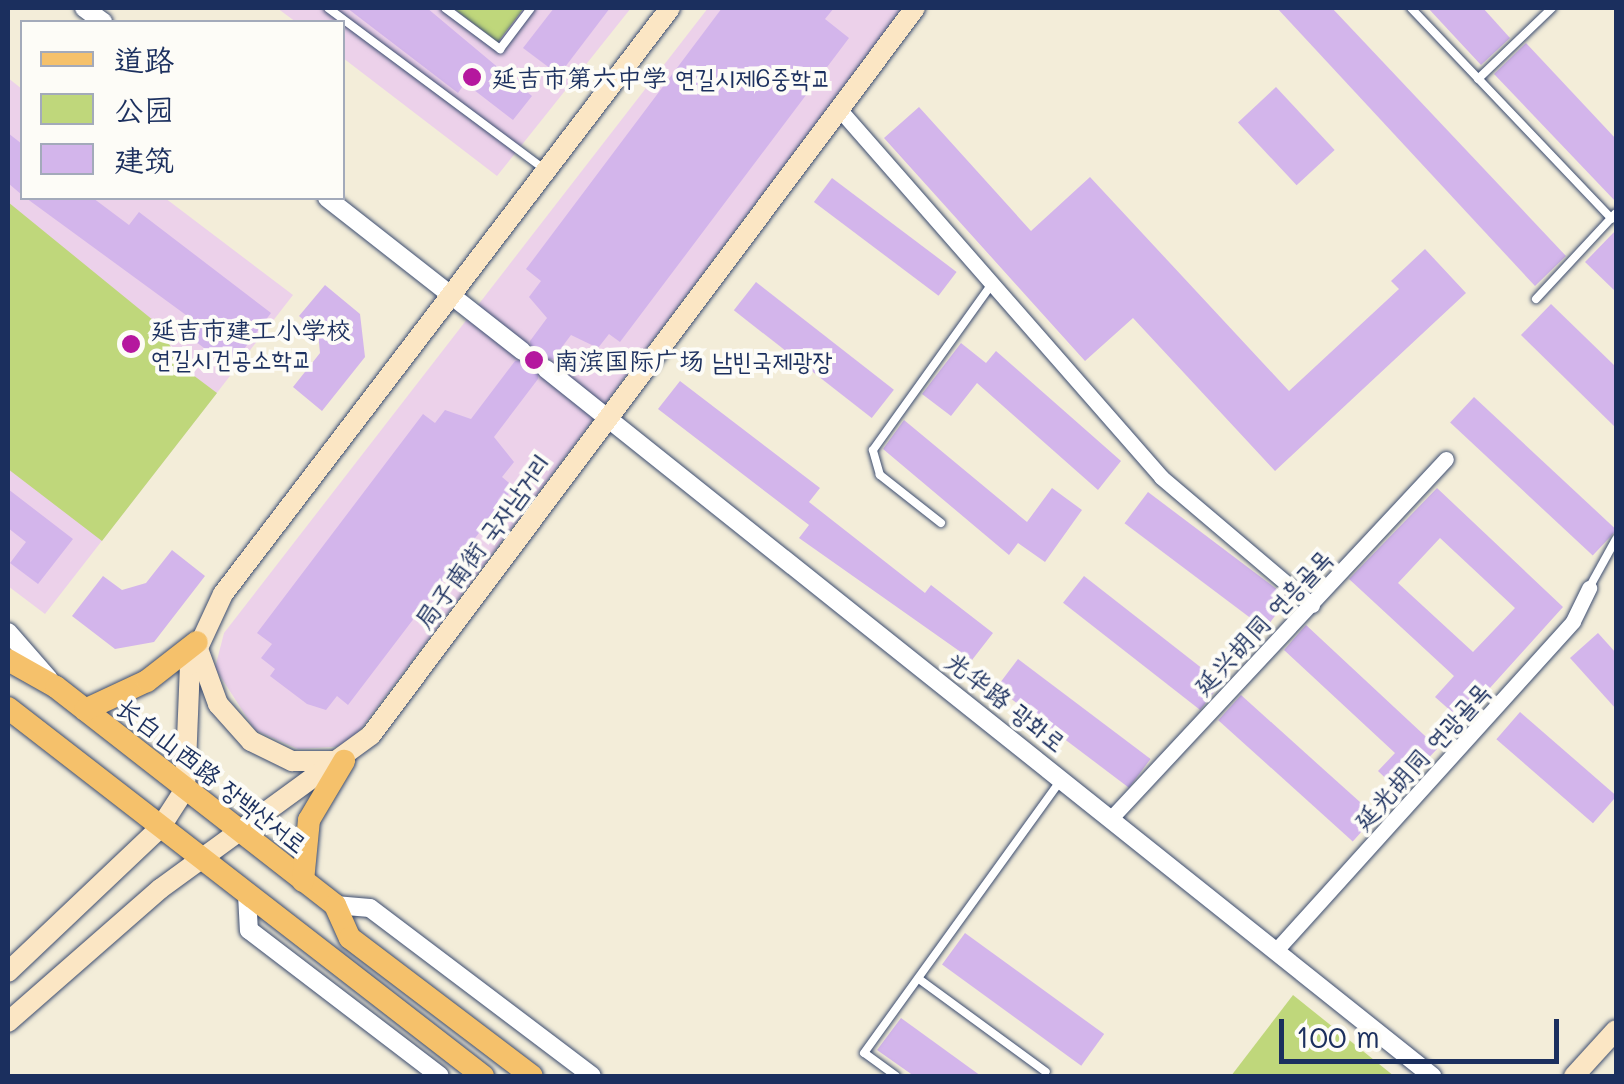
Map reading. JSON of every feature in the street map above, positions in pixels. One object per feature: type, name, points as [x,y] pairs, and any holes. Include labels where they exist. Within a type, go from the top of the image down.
[{"type":"main road","points":[[85,710],[147,681],[197,642],[447,291],[670,8]]},
{"type":"main road","name":"局子南街 국자남거리","points":[[8,1022],[202,856],[344,762],[915,8]]},
{"type":"main road","points":[[197,642],[218,704],[251,741],[292,761],[344,762]]},
{"type":"main road","points":[[8,972],[160,828],[185,789],[197,642]]},
{"type":"main road","name":"长白山西路 장백산서로","points":[[8,660],[56,687],[335,905],[350,938],[532,1076]]},
{"type":"main road","points":[[8,708],[483,1076]]},
{"type":"main road","points":[[304,881],[309,820],[344,762]]},
{"type":"main road","points":[[1574,1076],[1616,1030]]},
{"type":"street","points":[[840,110],[1161,477],[1312,605]]},
{"type":"street","points":[[330,200],[522,351]]},
{"type":"street","name":"光华路 광화로","points":[[546,369],[1113,816],[1432,1076]]},
{"type":"street","name":"延兴胡同 연흥골목","points":[[1113,816],[1446,459]]},
{"type":"street","name":"延光胡同 연광골목","points":[[1278,948],[1573,622],[1589,588]]},
{"type":"street","name":"长白山西路 장백산서로","points":[[8,632],[56,687]]},
{"type":"street","points":[[247,894],[249,930],[440,1076]]},
{"type":"street","name":"长白山西路 장백산서로","points":[[335,905],[370,908],[592,1076]]},
{"type":"lane","points":[[445,8],[500,49],[532,8]]},
{"type":"lane","points":[[1411,8],[1614,216],[1536,299]]},
{"type":"lane","points":[[1478,78],[1552,8]]},
{"type":"lane","points":[[345,21],[543,168]]},
{"type":"lane","points":[[941,523],[880,475],[873,450],[992,284]]},
{"type":"lane","points":[[1589,588],[1616,539]]},
{"type":"lane","points":[[896,1076],[864,1053],[1062,778]]},
{"type":"lane","points":[[919,978],[1046,1072]]},
{"type":"shaded area","name":"延吉市第六中学 연길시제6중학교","points":[[277,8],[631,8],[497,176],[345,60],[345,20],[293,20]]},
{"type":"shaded area","points":[[708,8],[902,8],[348,746],[298,749],[255,730],[215,668],[224,633]]},
{"type":"shaded area","name":"延吉市建工小学校 연길시건공소학교","points":[[8,78],[20,87],[20,200],[168,200],[293,295],[45,614],[8,586]]},
{"type":"green space","points":[[453,8],[524,8],[498,42]]},
{"type":"green space","points":[[8,202],[159,325],[181,366],[217,393],[102,541],[8,469]]},
{"type":"green space","points":[[1293,995],[1394,1076],[1231,1076]]},
{"type":"building","points":[[347,8],[427,8],[532,96],[513,120],[465,83],[458,93]]},
{"type":"building","points":[[554,8],[610,8],[559,75],[523,48]]},
{"type":"building","name":"南滨国际广场 남빈국제광장","points":[[722,8],[834,8],[825,19],[849,38],[620,342],[609,334],[598,348],[571,335],[553,359],[537,361],[538,379],[494,437],[514,462],[502,477],[514,487],[348,705],[337,696],[326,710],[307,704],[270,676],[275,669],[261,658],[272,644],[257,633],[423,414],[435,423],[445,410],[471,419],[515,361],[532,358],[530,341],[547,318],[529,297],[541,281],[526,269]]},
{"type":"building","points":[[1277,8],[1332,8],[1566,256],[1535,286]]},
{"type":"building","points":[[1428,8],[1483,8],[1510,38],[1481,65]]},
{"type":"building","points":[[1526,43],[1616,139],[1616,202],[1494,74]]},
{"type":"building","points":[[1276,87],[1335,150],[1297,185],[1238,122]]},
{"type":"building","points":[[919,107],[1031,231],[1090,177],[1289,391],[1399,289],[1391,281],[1425,249],[1466,293],[1275,471],[1133,318],[1085,361],[884,138]]},
{"type":"building","points":[[8,133],[20,142],[20,193],[8,183]]},
{"type":"building","points":[[832,178],[957,272],[939,296],[814,202]]},
{"type":"building","points":[[29,200],[96,200],[129,225],[139,212],[271,313],[230,368],[191,338],[201,326]]},
{"type":"building","points":[[1616,230],[1616,292],[1585,262]]},
{"type":"building","points":[[756,282],[894,390],[872,418],[734,310]]},
{"type":"building","points":[[325,285],[360,314],[365,357],[322,411],[293,387],[320,353],[318,332],[299,316]]},
{"type":"building","points":[[1551,304],[1616,367],[1616,428],[1521,335]]},
{"type":"building","points":[[961,343],[986,363],[996,351],[1121,461],[1098,490],[977,383],[951,416],[922,394]]},
{"type":"building","points":[[680,381],[820,488],[809,502],[925,593],[931,585],[993,633],[972,660],[799,538],[809,525],[658,409]]},
{"type":"building","points":[[1474,397],[1616,529],[1593,556],[1450,423]]},
{"type":"building","points":[[904,420],[1027,522],[1052,488],[1082,510],[1045,562],[1018,543],[1009,555],[883,449]]},
{"type":"building","points":[[1437,488],[1563,607],[1461,720],[1435,697],[1454,676],[1349,579]],"holes":[[[1440,538],[1515,608],[1473,652],[1398,583]]]},
{"type":"building","points":[[8,489],[73,539],[38,584],[10,563],[26,542],[8,528]]},
{"type":"building","points":[[1148,492],[1289,598],[1265,629],[1125,523]]},
{"type":"building","points":[[172,550],[205,576],[154,642],[115,649],[72,616],[103,576],[122,590],[146,583]]},
{"type":"building","points":[[1084,576],[1221,683],[1200,710],[1063,603]]},
{"type":"building","points":[[1306,625],[1438,748],[1398,790],[1378,771],[1395,753],[1284,650]]},
{"type":"building","points":[[1598,633],[1616,653],[1616,709],[1570,658]]},
{"type":"building","points":[[1018,659],[1151,759],[1129,788],[996,688]]},
{"type":"building","points":[[1241,695],[1376,816],[1353,841],[1218,720]]},
{"type":"building","points":[[1520,712],[1616,795],[1593,823],[1496,739]]},
{"type":"building","points":[[965,933],[1104,1034],[1081,1066],[942,965]]},
{"type":"building","points":[[901,1018],[981,1076],[914,1076],[877,1050]]},
{"type":"tunnel","points":[[522,351],[546,369]]},
{"type":"place","name":"延吉市第六中学 연길시제6중학교","points":[[472,77]]},
{"type":"place","name":"延吉市建工小学校 연길시건공소학교","points":[[131,344]]},
{"type":"place","name":"南滨国际广场 남빈국제광장","points":[[534,360]]}]
